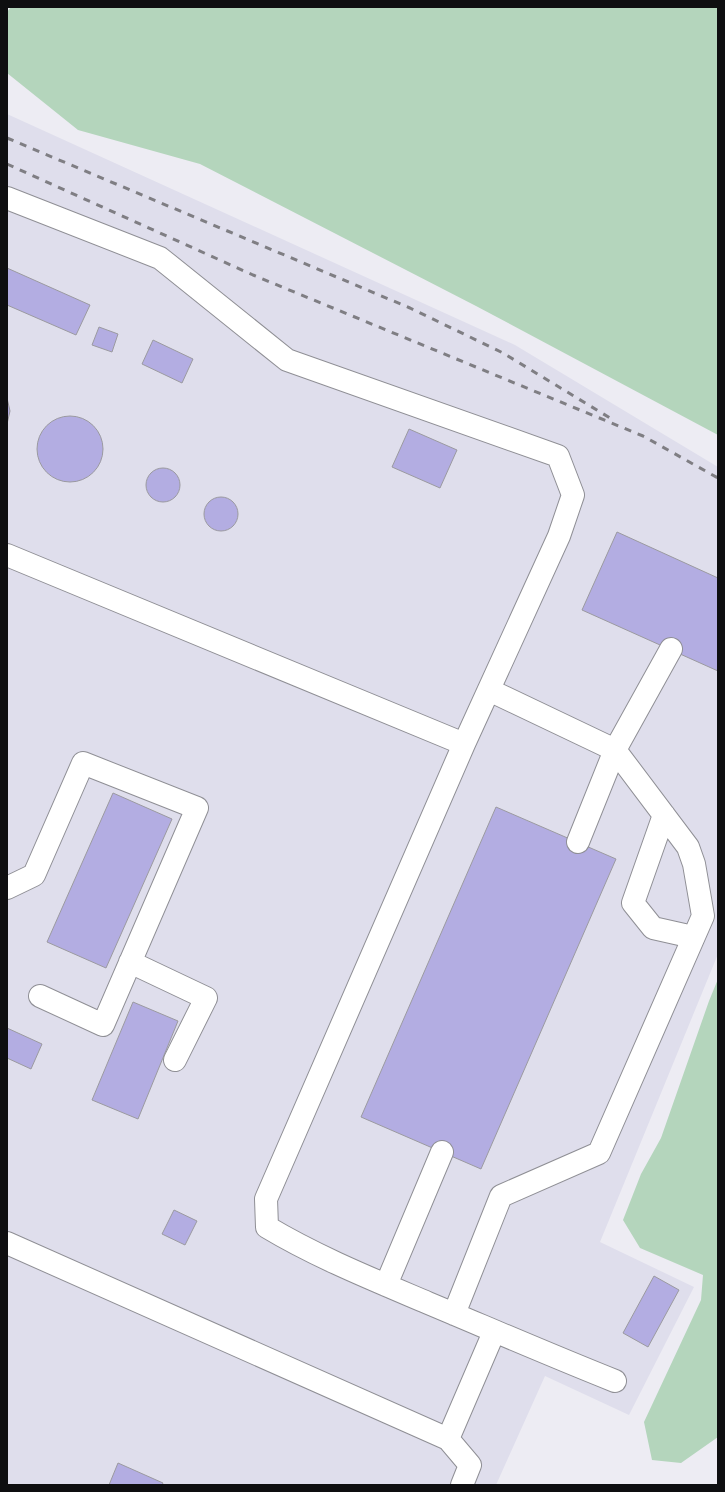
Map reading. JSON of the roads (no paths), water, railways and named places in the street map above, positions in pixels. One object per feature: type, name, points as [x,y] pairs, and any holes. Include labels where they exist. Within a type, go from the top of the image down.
[{"type":"lane","points":[[7,198],[160,258],[287,360],[558,456],[573,495],[559,536],[464,744],[266,1200],[267,1227],[287,1239],[386,1285],[494,1332],[615,1381]]},
{"type":"lane","points":[[7,555],[464,744]]},
{"type":"lane","points":[[578,842],[615,750],[671,650]]},
{"type":"lane","points":[[454,1314],[501,1196],[599,1153],[703,916],[694,864],[688,847],[615,750],[489,690]]},
{"type":"lane","points":[[7,888],[34,875],[83,763],[197,808],[103,1025],[40,996]]},
{"type":"lane","points":[[664,816],[633,903],[653,928],[693,937]]},
{"type":"lane","points":[[130,962],[206,998],[175,1060]]},
{"type":"lane","points":[[386,1285],[442,1152]]},
{"type":"lane","points":[[7,1244],[448,1439],[470,1465],[462,1485]]},
{"type":"lane","points":[[448,1439],[494,1332]]},
{"type":"railway","points":[[7,138],[410,308],[503,353],[610,418]]},
{"type":"railway","points":[[7,164],[253,275],[643,436],[718,478]]}]
